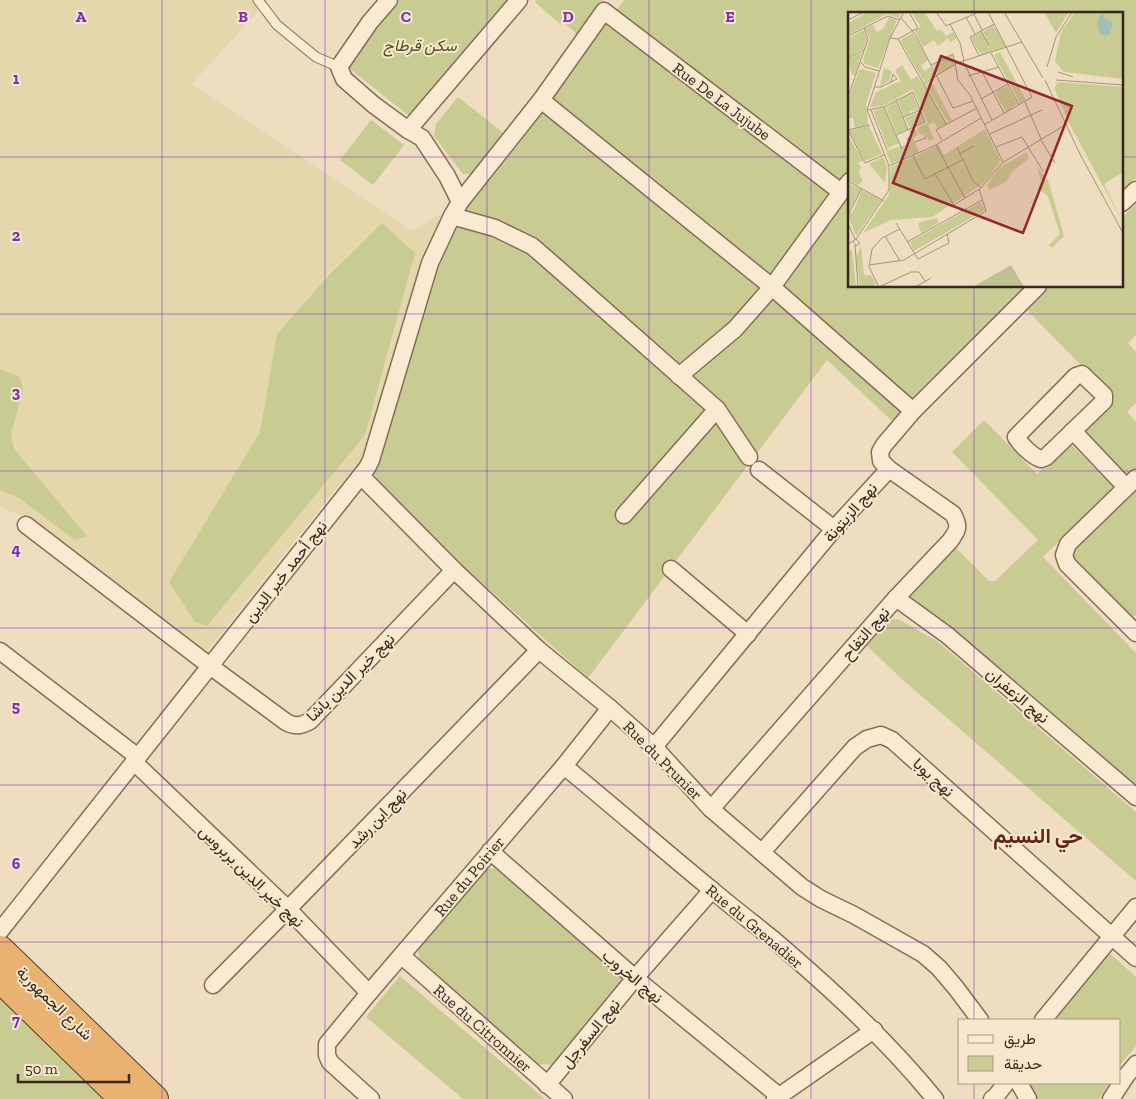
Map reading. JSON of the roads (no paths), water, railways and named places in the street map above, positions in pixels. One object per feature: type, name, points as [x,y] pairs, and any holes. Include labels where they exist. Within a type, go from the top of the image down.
[{"type":"highway","name":"شارع الجمهورية","points":[[0,950],[154,1099]]},
{"type":"highway","name":"شارع الجمهورية","points":[[0,978],[124,1099]]},
{"type":"street","points":[[389,0],[370,22],[339,67],[344,79],[374,105],[422,138],[447,176],[460,202]]},
{"type":"street","points":[[408,130],[519,0]]},
{"type":"street","name":"نهج أحمد خير الدين","points":[[0,931],[367,468],[430,263],[452,216],[460,202],[541,100],[604,11]]},
{"type":"street","name":"Rue De La Jujube","points":[[604,11],[845,187]]},
{"type":"street","points":[[541,100],[772,286],[913,411]]},
{"type":"street","points":[[680,376],[735,329],[772,286],[845,187]]},
{"type":"street","points":[[1124,201],[1136,190]]},
{"type":"street","points":[[452,216],[495,228],[532,246],[718,409],[749,457]]},
{"type":"street","name":"نهج الزيتونة","points":[[654,747],[834,529],[888,469],[881,461],[880,452],[884,445],[913,411],[1036,288]]},
{"type":"street","points":[[1082,374],[1104,395],[1105,399],[1073,431],[1041,459],[1036,458],[1016,437],[1076,376],[1082,374]]},
{"type":"street","points":[[624,515],[718,409]]},
{"type":"street","points":[[1073,431],[1131,483],[1068,544],[1064,554],[1065,558],[1067,564],[1136,632]]},
{"type":"street","name":"نهج التفاح","points":[[711,809],[957,531],[957,522],[953,514],[888,469]]},
{"type":"street","points":[[759,470],[834,529]]},
{"type":"street","name":"Rue du Prunier","points":[[360,476],[454,570],[539,650],[654,747],[711,809],[802,887],[923,954],[956,988],[979,1019]]},
{"type":"street","points":[[26,525],[210,666]]},
{"type":"street","points":[[671,569],[748,634]]},
{"type":"street","name":"نهج خير الدين باشا","points":[[210,666],[286,722],[302,726],[310,721],[454,570]]},
{"type":"street","name":"نهج الزعفران","points":[[896,598],[947,635],[1136,796]]},
{"type":"street","name":"نهج ابن رشد","points":[[213,985],[539,650]]},
{"type":"street","points":[[0,651],[136,760]]},
{"type":"street","name":"Rue du Poirier","points":[[371,1099],[330,1062],[327,1055],[327,1044],[564,766],[610,708]]},
{"type":"street","name":"نهج يوبا","points":[[762,852],[855,747],[867,739],[880,736],[892,740],[1136,958]]},
{"type":"street","name":"نهج خير الدين بربروس","points":[[136,760],[288,909],[369,993]]},
{"type":"street","name":"Rue du Grenadier","points":[[564,766],[830,989],[874,1030],[935,1099]]},
{"type":"street","name":"نهج الخروب","points":[[490,851],[635,978],[777,1097]]},
{"type":"street","name":"نهج السفرجل","points":[[547,1085],[635,978],[712,890]]},
{"type":"street","points":[[1044,1019],[1136,906]]},
{"type":"street","name":"Rue du Citronnier","points":[[402,956],[564,1099]]},
{"type":"street","points":[[777,1097],[874,1030]]},
{"type":"street","points":[[1121,1084],[1136,1064]]},
{"type":"street","points":[[992,1099],[1005,1084]]},
{"type":"street","points":[[1020,1084],[1028,1099]]},
{"type":"street","points":[[1111,1099],[1121,1084]]},
{"type":"lane","points":[[258,0],[277,25],[316,58],[339,67]]},
{"type":"district","name":"حي النسيم","points":[[1038,836]]},
{"type":"park label","name":"سكن قرطاج","points":[[420,45]]}]
